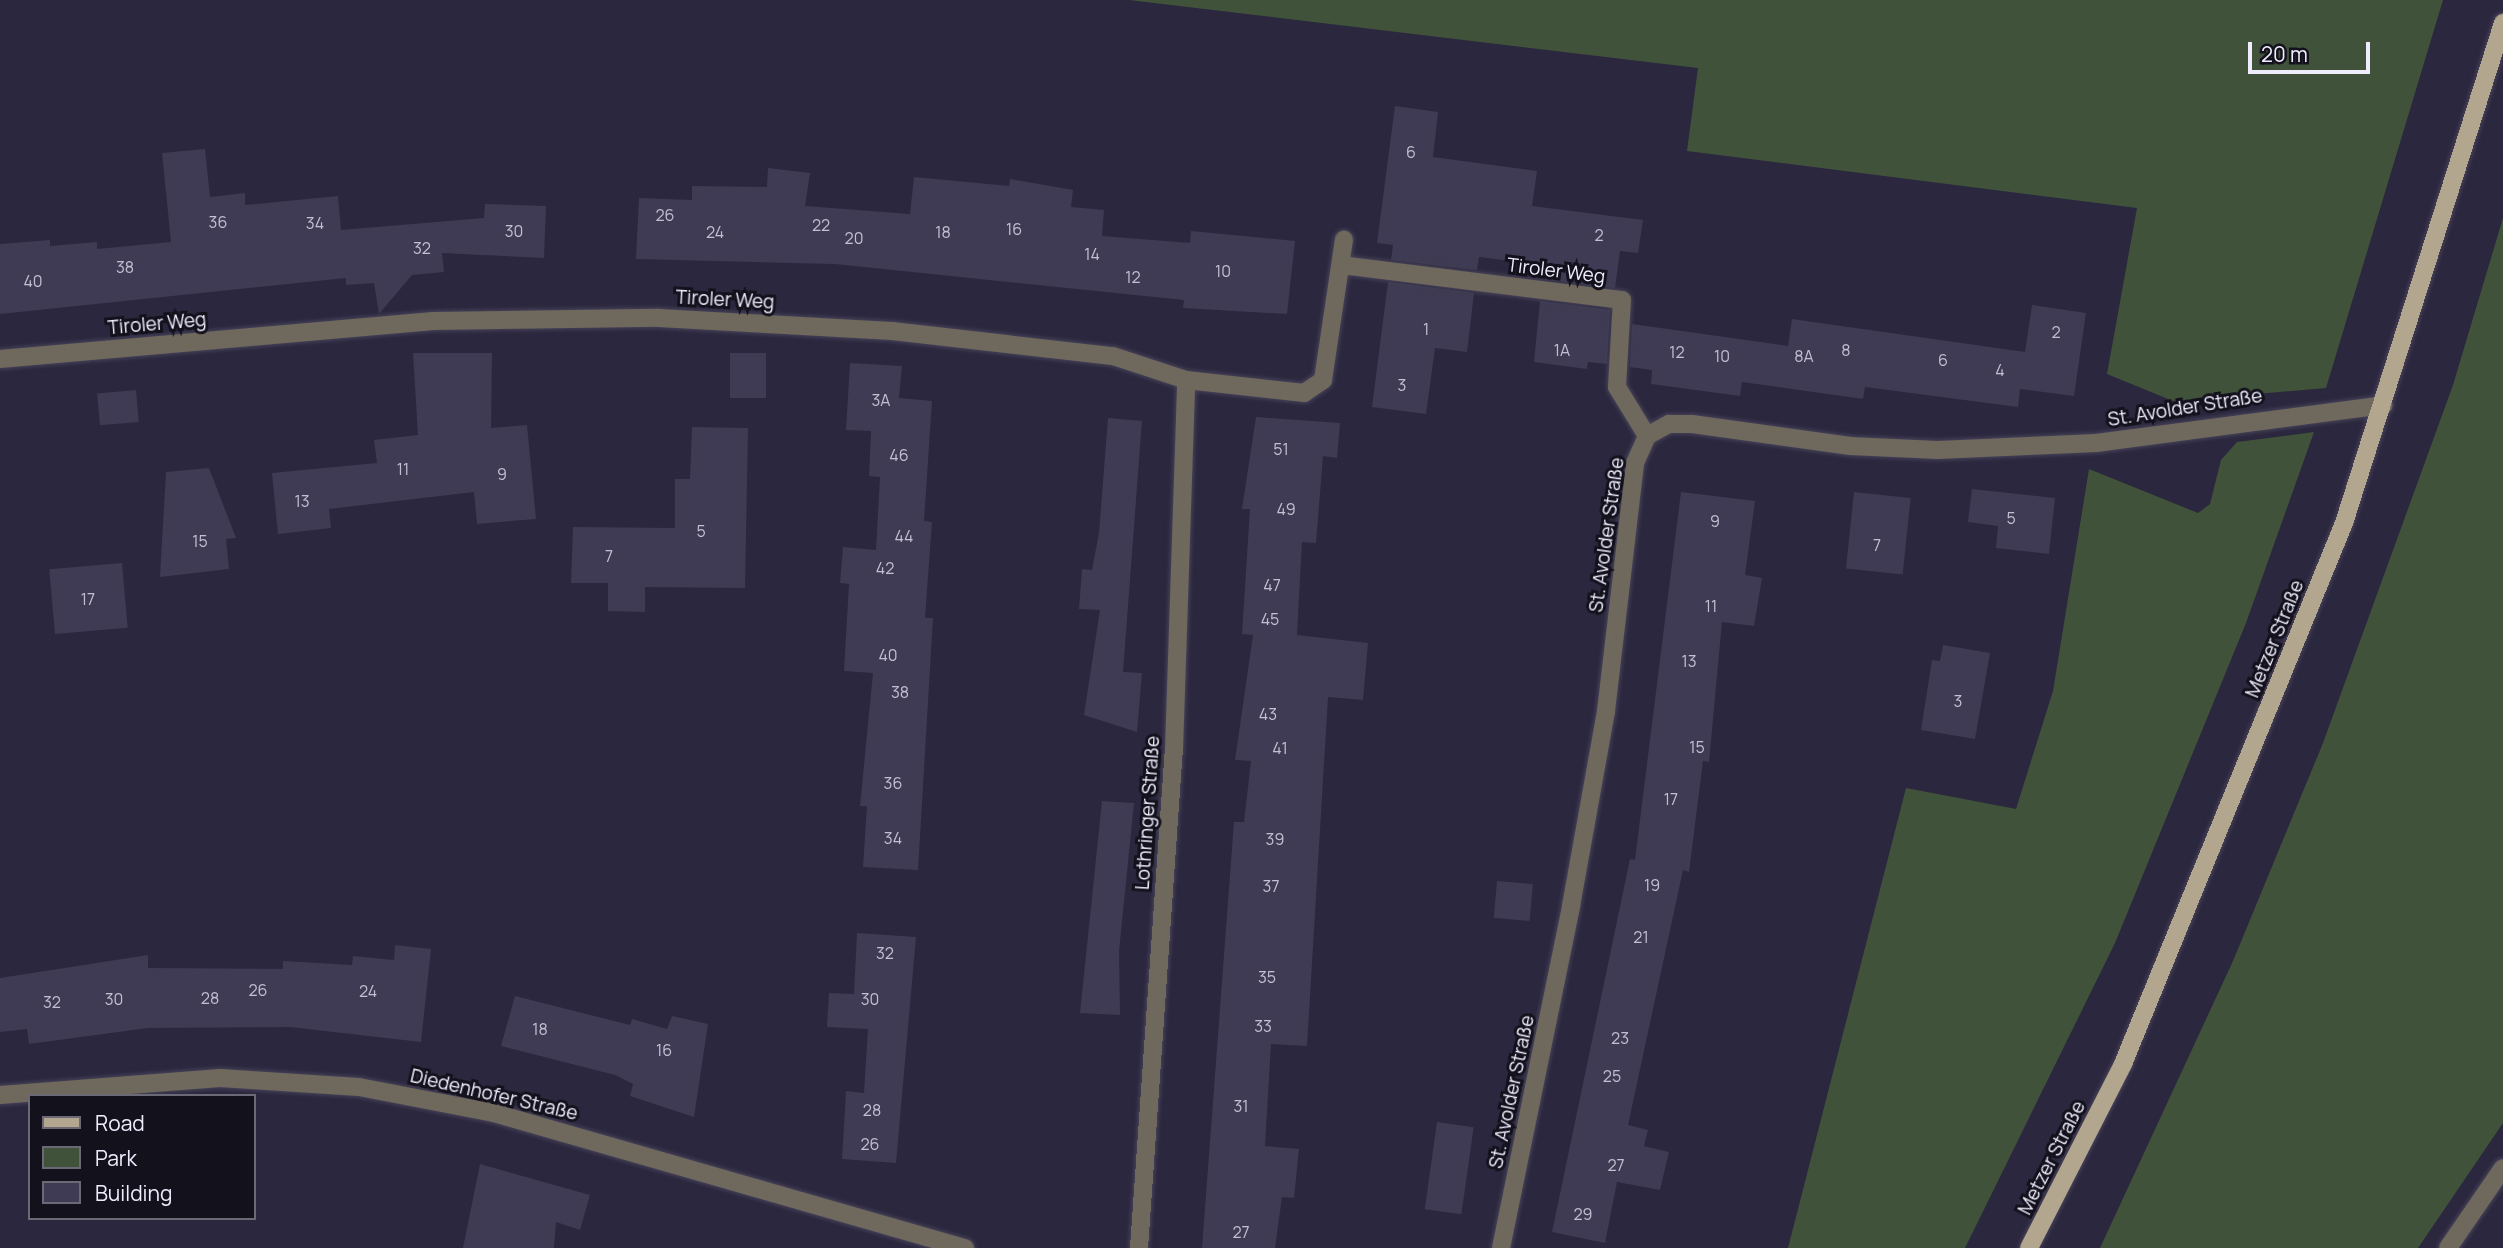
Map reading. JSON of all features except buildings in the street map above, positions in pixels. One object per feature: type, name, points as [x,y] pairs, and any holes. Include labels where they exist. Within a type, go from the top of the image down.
[{"type":"main road","name":"Metzer Straße","points":[[2029,1248],[2134,1039],[2301,631],[2383,405],[2503,23]]},
{"type":"street","name":"Tiroler Weg","points":[[0,359],[433,321],[659,318],[892,331],[1113,356],[1186,380],[1304,393],[1323,380],[1345,240]]},
{"type":"street","name":"Tiroler Weg","points":[[1341,265],[1622,300],[1617,387],[1647,436]]},
{"type":"street","name":"Lothringer Straße","points":[[1139,1248],[1175,725],[1186,380]]},
{"type":"street","name":"St. Avolder Straße","points":[[1501,1248],[1571,906],[1606,711],[1635,463],[1647,436],[1669,424],[1692,424],[1850,446],[1938,450],[2096,443],[2191,428],[2383,405]]},
{"type":"street","name":"Diedenhofer Straße","points":[[0,1095],[220,1078],[359,1087],[494,1113],[965,1248]]},
{"type":"street","points":[[2448,1248],[2503,1168]]},
{"type":"green space","points":[[1129,0],[2443,0],[2326,388],[2173,401],[2107,374],[2137,208],[1687,151],[1698,68]]},
{"type":"green space","points":[[2503,218],[2503,1123],[2418,1248],[2100,1248],[2233,961],[2323,743],[2453,385]]},
{"type":"green space","points":[[2314,432],[2246,623],[2115,943],[1965,1248],[1788,1248],[1906,788],[2016,809],[2053,691],[2089,469],[2198,513],[2210,504],[2221,460],[2237,442]]}]
